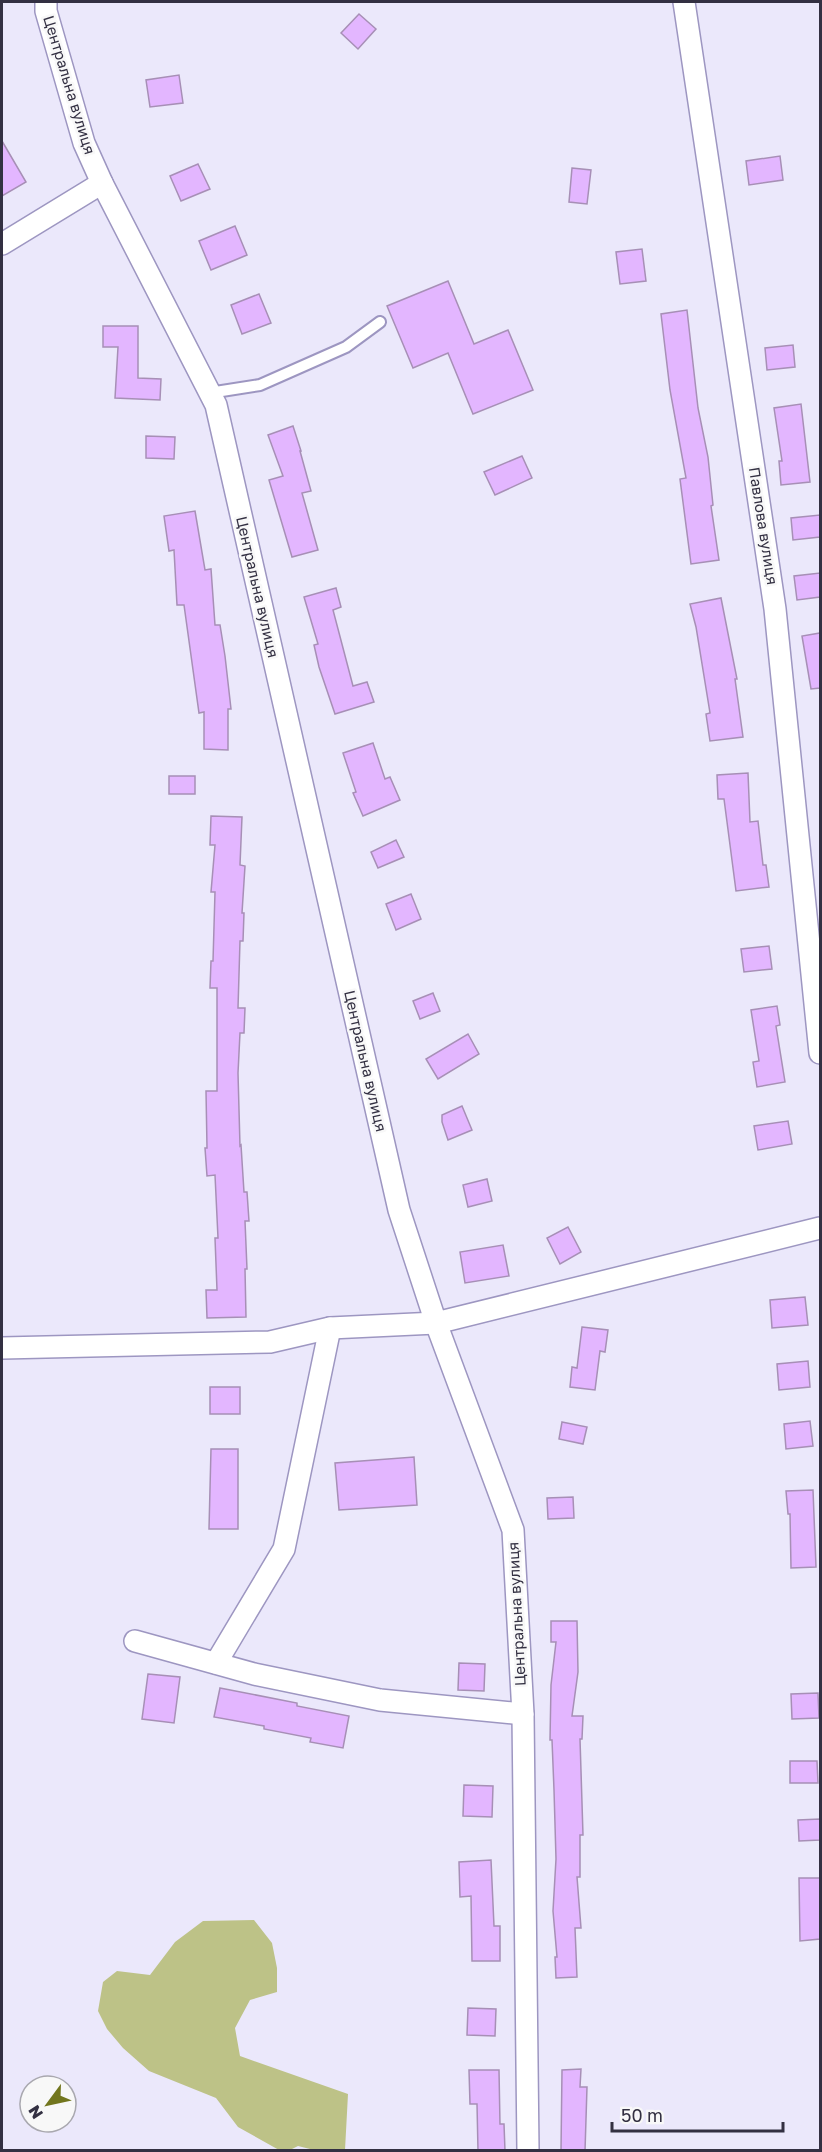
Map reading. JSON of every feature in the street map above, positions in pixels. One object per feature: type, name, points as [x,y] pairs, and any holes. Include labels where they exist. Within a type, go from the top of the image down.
[{"type":"street","name":"Центральна вулиця","points":[[46,2],[46,11],[84,143],[102,183],[216,405],[399,1210],[436,1323],[513,1530],[523,1714],[528,2151]]},
{"type":"street","name":"Павлова вулиця","points":[[684,2],[775,609],[820,1053]]},
{"type":"street","points":[[2,244],[102,183]]},
{"type":"street","points":[[2,1348],[270,1342],[330,1328],[436,1323],[820,1228]]},
{"type":"street","points":[[216,1663],[284,1549],[330,1328]]},
{"type":"street","points":[[135,1641],[254,1674],[380,1700],[523,1714]]},
{"type":"lane","points":[[209,393],[260,385],[346,347],[380,322]]},
{"type":"green space","points":[[254,1920],[272,1943],[277,1968],[277,1992],[250,2000],[235,2028],[240,2056],[348,2094],[345,2150],[314,2150],[298,2146],[290,2150],[279,2150],[238,2127],[216,2098],[149,2071],[123,2048],[107,2029],[98,2011],[103,1982],[117,1971],[150,1975],[175,1942],[203,1921]]},
{"type":"building","points":[[359,14],[376,29],[358,49],[341,33]]},
{"type":"building","points":[[179,75],[183,103],[150,107],[146,80]]},
{"type":"building","points":[[2,141],[26,182],[2,196]]},
{"type":"building","points":[[780,156],[783,180],[749,185],[746,161]]},
{"type":"building","points":[[198,164],[210,189],[181,201],[170,176]]},
{"type":"building","points":[[572,168],[591,170],[587,204],[569,202]]},
{"type":"building","points":[[235,226],[247,255],[211,270],[199,241]]},
{"type":"building","points":[[642,249],[646,281],[620,284],[616,252]]},
{"type":"building","points":[[448,281],[474,344],[508,330],[533,390],[473,414],[448,353],[413,368],[387,306]]},
{"type":"building","points":[[259,294],[271,323],[242,334],[231,305]]},
{"type":"building","points":[[687,310],[698,408],[708,457],[713,505],[711,506],[719,560],[691,564],[680,479],[686,478],[670,390],[661,314]]},
{"type":"building","points":[[103,326],[138,326],[138,378],[161,379],[160,400],[115,398],[118,347],[103,347]]},
{"type":"building","points":[[793,345],[795,367],[767,370],[765,348]]},
{"type":"building","points":[[801,404],[810,482],[781,485],[779,461],[782,461],[774,408]]},
{"type":"building","points":[[293,426],[311,491],[302,493],[318,550],[292,557],[269,480],[283,476],[268,435]]},
{"type":"building","points":[[146,436],[175,437],[174,459],[146,458]]},
{"type":"building","points":[[522,456],[532,478],[495,495],[484,472]]},
{"type":"building","points":[[195,511],[205,570],[211,569],[215,625],[220,625],[225,656],[231,709],[228,709],[228,750],[204,749],[204,712],[199,713],[184,605],[177,605],[174,550],[169,551],[164,516]]},
{"type":"building","points":[[820,515],[820,537],[793,540],[791,518]]},
{"type":"building","points":[[820,573],[820,597],[797,600],[794,576]]},
{"type":"building","points":[[336,588],[341,607],[333,610],[353,686],[367,682],[374,702],[335,714],[319,667],[314,645],[318,644],[304,597]]},
{"type":"building","points":[[721,598],[737,679],[735,679],[743,737],[710,741],[706,714],[710,713],[690,604]]},
{"type":"building","points":[[820,633],[820,688],[811,689],[802,636]]},
{"type":"building","points":[[373,743],[385,779],[390,777],[400,800],[363,816],[353,793],[356,792],[343,753]]},
{"type":"building","points":[[748,773],[750,822],[758,821],[763,865],[766,865],[769,887],[736,891],[724,799],[718,799],[717,775]]},
{"type":"building","points":[[169,776],[195,776],[195,794],[169,794]]},
{"type":"building","points":[[211,816],[242,817],[240,865],[245,866],[238,1008],[245,1008],[244,1033],[240,1033],[238,1073],[240,1146],[249,1221],[245,1221],[246,1317],[207,1318],[206,1290],[217,1290],[215,1238],[218,1238],[215,1175],[207,1176],[205,1148],[207,1148],[206,1091],[217,1091],[217,988],[210,988],[215,892],[211,892],[215,845],[210,845]]},
{"type":"building","points":[[396,840],[404,857],[378,868],[371,852]]},
{"type":"building","points":[[411,894],[421,919],[396,930],[386,904]]},
{"type":"building","points":[[769,946],[772,969],[744,972],[741,949]]},
{"type":"building","points":[[433,993],[440,1011],[420,1019],[413,1001]]},
{"type":"building","points":[[777,1006],[780,1025],[776,1026],[785,1082],[757,1087],[753,1062],[759,1061],[751,1010]]},
{"type":"building","points":[[468,1034],[479,1054],[438,1079],[426,1059]]},
{"type":"building","points":[[462,1106],[472,1130],[448,1140],[442,1115]]},
{"type":"building","points":[[788,1121],[792,1144],[758,1150],[754,1126]]},
{"type":"building","points":[[487,1179],[492,1201],[468,1207],[463,1185]]},
{"type":"building","points":[[568,1227],[581,1252],[560,1264],[547,1238]]},
{"type":"building","points":[[503,1245],[509,1276],[465,1283],[460,1252]]},
{"type":"building","points":[[805,1297],[808,1325],[772,1328],[770,1300]]},
{"type":"building","points":[[582,1327],[608,1330],[605,1352],[600,1351],[595,1390],[570,1387],[572,1367],[577,1368]]},
{"type":"building","points":[[808,1361],[810,1387],[779,1390],[777,1364]]},
{"type":"building","points":[[210,1387],[240,1387],[240,1414],[210,1414]]},
{"type":"building","points":[[810,1421],[813,1446],[786,1449],[784,1424]]},
{"type":"building","points":[[562,1422],[587,1427],[583,1444],[559,1439]]},
{"type":"building","points":[[211,1449],[238,1449],[238,1529],[209,1529]]},
{"type":"building","points":[[414,1457],[417,1505],[339,1510],[335,1463]]},
{"type":"building","points":[[813,1490],[816,1567],[791,1568],[790,1514],[788,1514],[786,1491]]},
{"type":"building","points":[[573,1497],[574,1518],[548,1519],[547,1498]]},
{"type":"building","points":[[551,1621],[577,1621],[578,1672],[572,1716],[583,1716],[582,1739],[580,1739],[583,1835],[580,1835],[580,1877],[577,1877],[581,1928],[575,1928],[577,1977],[556,1978],[555,1957],[557,1957],[553,1911],[556,1859],[552,1740],[550,1740],[551,1685],[556,1642],[551,1642]]},
{"type":"building","points":[[459,1663],[485,1664],[484,1691],[458,1690]]},
{"type":"building","points":[[148,1674],[180,1677],[174,1723],[142,1719]]},
{"type":"building","points":[[220,1688],[349,1716],[343,1748],[310,1742],[311,1738],[264,1729],[264,1726],[214,1717]]},
{"type":"building","points":[[818,1693],[819,1718],[792,1719],[791,1694]]},
{"type":"building","points":[[790,1761],[817,1761],[818,1783],[790,1783]]},
{"type":"building","points":[[464,1785],[493,1786],[492,1817],[463,1816]]},
{"type":"building","points":[[820,1819],[820,1840],[799,1841],[798,1820]]},
{"type":"building","points":[[491,1860],[494,1926],[500,1926],[500,1961],[472,1961],[471,1896],[460,1897],[459,1862]]},
{"type":"building","points":[[799,1878],[820,1878],[820,1939],[800,1941]]},
{"type":"building","points":[[468,2008],[496,2009],[495,2036],[467,2035]]},
{"type":"building","points":[[581,2069],[580,2087],[587,2087],[585,2151],[561,2151],[562,2070]]},
{"type":"building","points":[[469,2070],[499,2070],[500,2124],[504,2124],[505,2151],[478,2151],[477,2104],[470,2104]]}]
